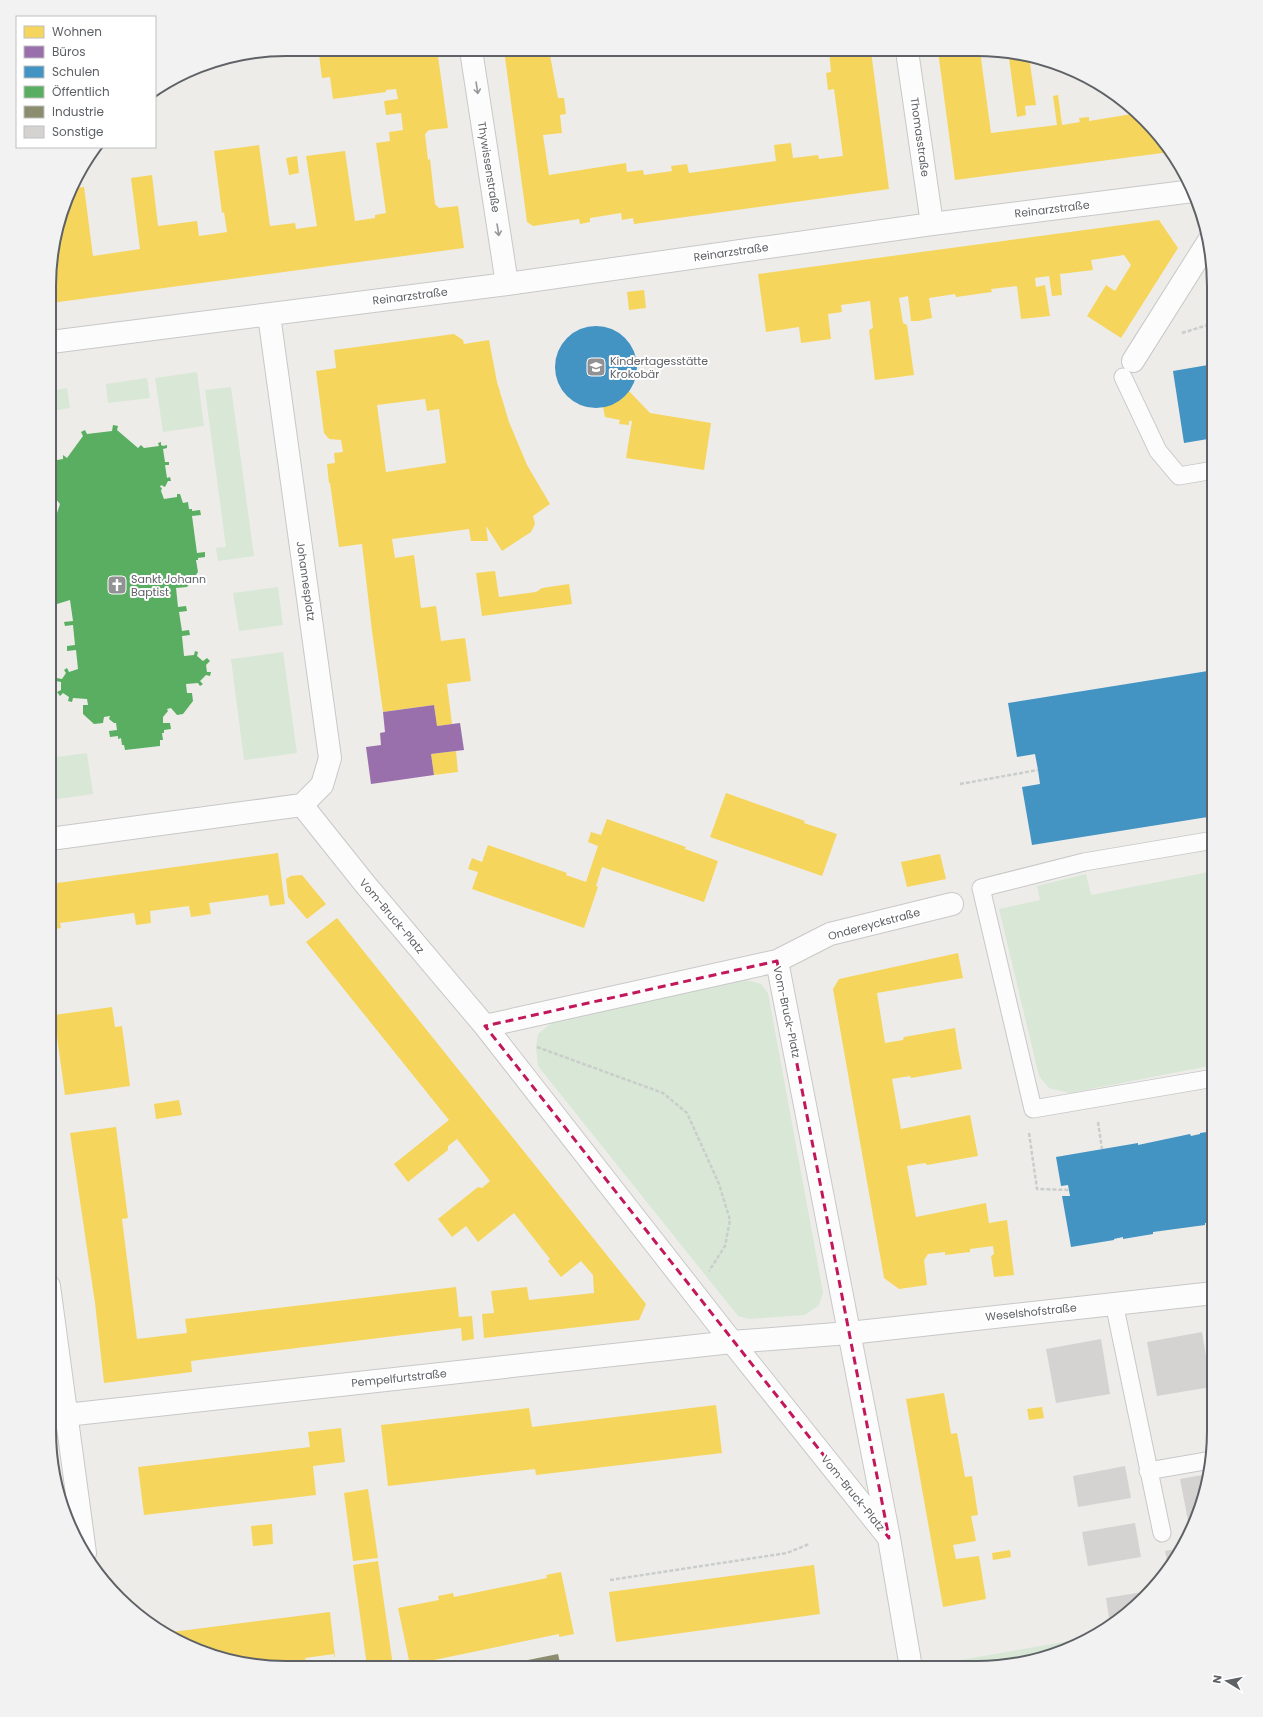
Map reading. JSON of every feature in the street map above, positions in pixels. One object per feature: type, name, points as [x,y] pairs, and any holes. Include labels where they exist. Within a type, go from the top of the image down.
[{"type":"street","name":"Thywissenstraße","points":[[472,56],[506,284]]},
{"type":"street","name":"Thomasstraße","points":[[908,56],[932,224]]},
{"type":"street","name":"Reinarzstraße","points":[[269,315],[506,284],[932,224],[1186,192]]},
{"type":"street","points":[[1128,369],[1204,248]]},
{"type":"street","points":[[56,341],[269,315]]},
{"type":"street","name":"Johannesplatz","points":[[269,315],[330,758],[322,785],[302,805]]},
{"type":"street","points":[[56,838],[302,805]]},
{"type":"street","name":"Vom-Bruck-Platz","points":[[302,805],[365,884],[485,1026],[732,1342],[889,1538]]},
{"type":"street","name":"Ondereyckstraße","points":[[777,961],[830,934],[952,904]]},
{"type":"street","name":"Vom-Bruck-Platz","points":[[485,1026],[777,961],[889,1538]]},
{"type":"street","name":"Weselshofstraße","points":[[849,1333],[1207,1294]]},
{"type":"street","points":[[732,1342],[849,1333]]},
{"type":"street","points":[[56,1339],[83,1539]]},
{"type":"street","name":"Pempelfurtstraße","points":[[66,1415],[732,1342]]},
{"type":"street","points":[[889,1538],[910,1661]]},
{"type":"lane","points":[[1128,369],[1158,451],[1179,476],[1207,471]]},
{"type":"lane","points":[[1207,841],[1084,862],[981,888],[1033,1109],[1207,1079]]},
{"type":"lane","points":[[1114,1303],[1148,1472],[1162,1533]]},
{"type":"lane","points":[[1148,1472],[1205,1461]]},
{"type":"path","points":[[960,784],[1038,770]]},
{"type":"path","points":[[536,1047],[663,1093],[687,1113],[719,1184],[730,1220],[725,1246],[706,1276],[690,1288]]},
{"type":"path","points":[[1033,1109],[1028,1127],[1037,1189],[1068,1190]]},
{"type":"path","points":[[610,1580],[787,1554],[809,1544]]},
{"type":"highlighted area","points":[[777,961],[889,1538],[485,1026]]},
{"type":"green space","points":[[197,372],[204,426],[163,432],[155,378]]},
{"type":"green space","points":[[147,378],[150,398],[108,403],[106,384]]},
{"type":"green space","points":[[231,387],[254,556],[218,561],[216,548],[226,547],[205,390]]},
{"type":"green space","points":[[67,388],[70,408],[56,410],[56,390]]},
{"type":"green space","points":[[278,587],[283,625],[239,631],[233,593]]},
{"type":"green space","points":[[283,652],[297,753],[244,760],[231,659]]},
{"type":"green space","points":[[87,753],[93,794],[56,799],[56,757]]},
{"type":"green space","points":[[1207,872],[1207,1066],[1070,1093],[1049,1088],[1039,1076],[999,909],[1040,900],[1037,886],[1086,874],[1091,895]]},
{"type":"green space","points":[[743,979],[761,984],[768,993],[823,1292],[819,1305],[805,1315],[749,1319],[738,1316],[538,1066],[536,1047],[538,1034],[554,1021]]},
{"type":"green space","points":[[1070,1641],[1051,1649],[1022,1657],[992,1661],[954,1661]]},
{"type":"building: Wohnen","points":[[319,56],[438,56],[448,128],[429,130],[425,134],[428,160],[430,159],[435,204],[439,208],[458,206],[464,248],[56,302],[56,271],[60,241],[68,212],[78,188],[84,187],[93,256],[140,249],[131,178],[152,175],[158,226],[197,221],[199,236],[227,232],[224,212],[222,213],[214,151],[259,145],[270,226],[295,223],[296,229],[317,226],[306,156],[345,151],[355,221],[375,218],[375,215],[386,213],[376,143],[390,141],[389,132],[403,130],[401,113],[386,115],[384,101],[398,99],[396,89],[386,90],[386,92],[333,99],[330,77],[322,78]]},
{"type":"building: Wohnen","points":[[505,56],[550,56],[558,98],[564,98],[566,114],[560,115],[562,133],[543,135],[549,175],[626,163],[627,172],[643,170],[644,175],[672,171],[671,166],[687,164],[689,173],[776,161],[774,145],[791,143],[793,158],[818,155],[819,159],[843,156],[834,89],[828,90],[826,73],[831,72],[829,56],[872,56],[889,189],[634,224],[633,218],[622,220],[621,213],[590,218],[590,222],[580,224],[579,219],[533,226],[527,222]]},
{"type":"building: Wohnen","points":[[939,56],[981,56],[991,133],[1057,125],[1053,96],[1058,95],[1062,125],[1080,122],[1079,118],[1089,117],[1089,121],[1130,114],[1150,134],[1164,153],[955,180]]},
{"type":"building: Wohnen","points":[[1009,58],[1030,62],[1036,105],[1025,106],[1026,115],[1017,117]]},
{"type":"building: Wohnen","points":[[297,156],[299,173],[289,175],[286,158]]},
{"type":"building: Wohnen","points":[[1159,220],[1178,248],[1121,338],[1087,316],[1106,285],[1115,291],[1131,265],[1124,255],[1091,260],[1093,270],[1060,274],[1062,295],[1052,296],[1049,276],[1035,278],[1036,287],[1045,285],[1050,316],[1021,319],[1017,286],[991,289],[992,292],[956,297],[955,294],[929,298],[932,318],[918,321],[911,321],[908,296],[899,298],[903,323],[907,325],[914,375],[875,380],[869,330],[873,328],[870,301],[841,305],[842,312],[828,314],[831,339],[801,343],[799,327],[766,332],[758,274]]},
{"type":"building: Wohnen","points":[[644,290],[646,308],[629,310],[627,292]]},
{"type":"building: Wohnen","points":[[454,334],[463,340],[464,344],[489,340],[497,382],[509,422],[527,465],[550,504],[533,516],[535,524],[531,532],[502,551],[486,526],[488,541],[471,541],[469,529],[392,539],[395,558],[414,555],[421,608],[436,606],[441,641],[465,638],[471,681],[447,684],[452,724],[437,726],[434,705],[383,712],[362,544],[339,547],[329,483],[327,464],[335,463],[334,453],[343,452],[341,440],[329,439],[324,433],[316,371],[336,368],[334,350]],"holes":[[[425,399],[427,411],[439,409],[446,463],[386,472],[377,405]]]},
{"type":"building: Wohnen","points":[[629,391],[650,413],[711,423],[704,470],[626,458],[632,421],[629,421],[629,425],[619,424],[620,420],[605,417],[603,407],[616,402]]},
{"type":"building: Wohnen","points":[[495,571],[499,597],[536,592],[542,588],[569,584],[572,604],[482,616],[476,573]]},
{"type":"building: Wohnen","points":[[456,751],[458,772],[434,775],[431,754]]},
{"type":"building: Wohnen","points":[[726,793],[837,834],[822,876],[710,837]]},
{"type":"building: Wohnen","points":[[607,819],[686,847],[685,849],[718,861],[704,902],[602,867],[596,886],[598,887],[584,928],[472,889],[478,872],[468,869],[472,858],[482,862],[488,845],[567,873],[566,875],[586,882],[598,846],[588,842],[591,832],[601,835]]},
{"type":"building: Wohnen","points":[[278,853],[285,904],[270,906],[268,895],[209,903],[211,914],[191,917],[189,906],[150,911],[151,923],[136,925],[134,913],[60,923],[61,928],[56,929],[56,883]]},
{"type":"building: Wohnen","points":[[940,854],[946,879],[907,887],[901,862]]},
{"type":"building: Wohnen","points":[[302,875],[326,904],[307,919],[288,897],[286,879],[291,876]]},
{"type":"building: Wohnen","points":[[337,918],[646,1304],[639,1320],[484,1338],[482,1314],[494,1313],[491,1291],[527,1287],[529,1300],[594,1293],[593,1275],[581,1261],[561,1277],[548,1261],[550,1259],[514,1213],[478,1242],[466,1226],[452,1237],[438,1219],[478,1187],[482,1188],[490,1181],[457,1139],[448,1146],[448,1150],[408,1182],[394,1164],[449,1120],[306,942]]},
{"type":"building: Wohnen","points":[[958,953],[963,978],[877,993],[885,1043],[903,1040],[904,1037],[955,1028],[962,1069],[911,1078],[910,1076],[892,1079],[901,1129],[970,1115],[978,1156],[927,1165],[925,1163],[907,1166],[916,1217],[986,1203],[989,1223],[1007,1220],[1014,1275],[994,1277],[991,1256],[994,1254],[993,1246],[970,1249],[970,1252],[945,1255],[945,1252],[928,1254],[924,1260],[927,1285],[899,1289],[884,1278],[833,989],[839,979]]},
{"type":"building: Wohnen","points":[[112,1007],[115,1027],[122,1026],[130,1086],[65,1095],[56,1030],[56,1015]]},
{"type":"building: Wohnen","points":[[179,1100],[182,1115],[156,1119],[154,1104]]},
{"type":"building: Wohnen","points":[[116,1127],[128,1218],[122,1219],[137,1339],[187,1333],[185,1319],[456,1287],[459,1317],[472,1316],[474,1339],[462,1341],[461,1328],[191,1361],[192,1372],[104,1383],[95,1303],[70,1133]]},
{"type":"building: Wohnen","points":[[944,1393],[951,1434],[957,1433],[965,1477],[972,1476],[978,1515],[971,1516],[976,1541],[953,1545],[956,1559],[979,1556],[986,1599],[943,1607],[906,1399]]},
{"type":"building: Wohnen","points":[[716,1405],[722,1453],[536,1475],[535,1469],[388,1486],[381,1425],[529,1408],[532,1427]]},
{"type":"building: Wohnen","points":[[1042,1407],[1044,1418],[1029,1420],[1027,1409]]},
{"type":"building: Wohnen","points":[[341,1428],[345,1462],[313,1466],[316,1495],[144,1515],[138,1467],[310,1447],[308,1432]]},
{"type":"building: Wohnen","points":[[368,1489],[378,1558],[353,1561],[344,1493]]},
{"type":"building: Wohnen","points":[[272,1524],[273,1544],[253,1546],[251,1526]]},
{"type":"building: Wohnen","points":[[1010,1550],[1011,1557],[993,1560],[992,1553]]},
{"type":"building: Wohnen","points":[[378,1561],[392,1661],[366,1661],[353,1565]]},
{"type":"building: Wohnen","points":[[814,1565],[820,1614],[616,1642],[609,1592]]},
{"type":"building: Wohnen","points":[[561,1572],[574,1634],[559,1637],[559,1634],[429,1661],[409,1661],[398,1608],[439,1600],[438,1596],[453,1593],[454,1597],[547,1578],[546,1575]]},
{"type":"building: Wohnen","points":[[330,1612],[335,1657],[334,1654],[305,1658],[306,1661],[271,1661],[241,1657],[212,1649],[174,1632]]},
{"type":"building: Büros","points":[[434,705],[437,726],[460,723],[464,750],[431,754],[434,775],[371,784],[366,747],[381,745],[380,733],[385,732],[383,712]]},
{"type":"building: Schulen","name":"Kindertagesstätte Krokobär","points":[[596,326],[612,329],[625,338],[634,351],[637,367],[634,383],[625,396],[612,405],[596,408],[580,405],[567,396],[558,383],[555,367],[558,351],[567,338],[580,329]]},
{"type":"building: Schulen","points":[[1207,365],[1207,439],[1184,443],[1173,371]]},
{"type":"building: Schulen","points":[[1207,671],[1207,817],[1032,845],[1022,787],[1040,784],[1038,770],[1035,754],[1017,757],[1008,703]]},
{"type":"building: Schulen","points":[[1207,1132],[1207,1223],[1205,1223],[1205,1225],[1153,1232],[1153,1234],[1123,1239],[1123,1237],[1114,1240],[1071,1247],[1062,1196],[1070,1196],[1068,1185],[1061,1186],[1056,1157],[1138,1143],[1138,1145],[1190,1134],[1191,1136]]},
{"type":"building: Öffentlich","name":"Sankt Johann Baptist","points":[[113,425],[118,426],[117,430],[138,448],[141,445],[144,448],[159,446],[158,443],[161,442],[161,445],[163,446],[167,445],[167,448],[163,449],[165,462],[169,462],[169,465],[165,465],[167,478],[170,477],[171,481],[168,481],[165,487],[161,485],[160,487],[162,488],[161,491],[164,499],[177,497],[177,494],[180,494],[183,503],[188,502],[189,509],[192,509],[192,511],[200,510],[201,515],[192,516],[197,553],[205,552],[205,557],[198,558],[198,560],[196,560],[198,572],[187,587],[176,588],[178,607],[186,606],[187,611],[179,612],[182,631],[189,630],[190,635],[182,636],[184,656],[194,655],[195,651],[198,652],[197,656],[203,661],[207,658],[210,661],[206,665],[207,672],[211,672],[210,676],[206,675],[200,681],[203,684],[200,686],[198,683],[186,684],[187,693],[192,693],[193,701],[183,714],[177,715],[171,708],[167,709],[168,711],[163,717],[163,723],[170,723],[171,729],[164,730],[164,733],[162,733],[163,740],[160,740],[160,746],[125,750],[124,745],[122,745],[121,738],[118,739],[118,736],[110,737],[109,731],[117,730],[116,723],[109,719],[110,716],[104,717],[103,723],[94,724],[83,714],[83,705],[88,705],[87,699],[73,698],[72,702],[68,701],[69,697],[63,693],[60,696],[57,692],[61,690],[61,682],[56,681],[57,678],[62,679],[66,673],[64,670],[67,668],[69,672],[78,669],[76,650],[67,651],[67,646],[75,645],[73,625],[65,626],[64,622],[73,621],[70,600],[56,603],[56,513],[60,504],[56,499],[56,460],[63,459],[63,455],[67,458],[83,436],[81,432],[85,430],[87,434],[112,431]]},
{"type":"building: Industrie","points":[[558,1654],[560,1661],[523,1661]]},
{"type":"building: Sonstige","points":[[1202,1332],[1207,1363],[1207,1388],[1157,1396],[1147,1342]]},
{"type":"building: Sonstige","points":[[1101,1339],[1110,1394],[1056,1403],[1046,1349]]},
{"type":"building: Sonstige","points":[[1125,1466],[1131,1498],[1078,1507],[1073,1476]]},
{"type":"building: Sonstige","points":[[1203,1475],[1195,1505],[1188,1521],[1180,1479]]},
{"type":"building: Sonstige","points":[[1135,1523],[1141,1557],[1088,1566],[1082,1532]]},
{"type":"building: Sonstige","points":[[1174,1549],[1167,1560],[1165,1551]]},
{"type":"building: Sonstige","points":[[1142,1592],[1109,1619],[1106,1598]]},
{"type":"place","name":"Kindertagesstätte Krokobär","points":[[596,367]]},
{"type":"place","name":"Sankt Johann Baptist","points":[[117,585]]}]
